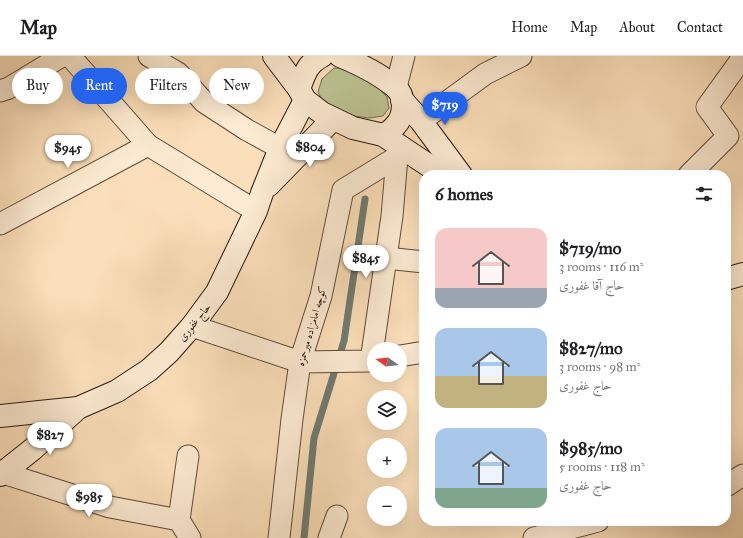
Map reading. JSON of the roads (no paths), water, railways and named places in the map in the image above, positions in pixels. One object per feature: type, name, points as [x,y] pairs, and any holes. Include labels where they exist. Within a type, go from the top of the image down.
[{"type":"main road","points":[[274,56],[302,94],[332,119],[353,128],[394,141],[436,170]]},
{"type":"main road","name":"حاج غفوری","points":[[0,416],[78,408],[117,391],[149,370],[169,352],[192,326],[217,292],[259,202],[302,94],[305,72],[313,61],[322,56]]},
{"type":"main road","points":[[340,56],[356,63],[399,94],[457,170]]},
{"type":"main road","points":[[394,141],[403,114],[399,94]]},
{"type":"main road","name":"حاج غفوری","points":[[259,202],[332,119]]},
{"type":"main road","points":[[731,278],[743,274]]},
{"type":"main road","name":"حاج غفوری","points":[[2,474],[33,449],[78,408]]},
{"type":"street","points":[[0,91],[9,88],[62,56]]},
{"type":"street","points":[[70,56],[148,145],[259,202]]},
{"type":"street","points":[[149,56],[178,73],[204,102],[247,130],[280,148]]},
{"type":"street","points":[[399,94],[404,56]]},
{"type":"street","points":[[421,121],[485,74],[522,56]]},
{"type":"street","points":[[694,170],[728,136],[707,107],[743,57]]},
{"type":"street","points":[[375,342],[392,216],[394,141]]},
{"type":"street","name":"کوچه امامزاده میرحمزه","points":[[279,538],[300,362],[321,296],[343,190],[394,141]]},
{"type":"street","points":[[0,224],[148,145]]},
{"type":"street","points":[[386,258],[419,261]]},
{"type":"street","points":[[192,326],[300,362],[367,360]]},
{"type":"street","points":[[407,355],[419,353]]},
{"type":"street","points":[[188,456],[179,520],[190,538]]},
{"type":"street","points":[[2,474],[110,507],[179,520]]},
{"type":"street","points":[[731,483],[743,475]]},
{"type":"street","points":[[328,538],[337,516]]},
{"type":"street","points":[[534,538],[579,526]]},
{"type":"waterway","points":[[304,538],[314,438],[344,341],[365,199]]}]
